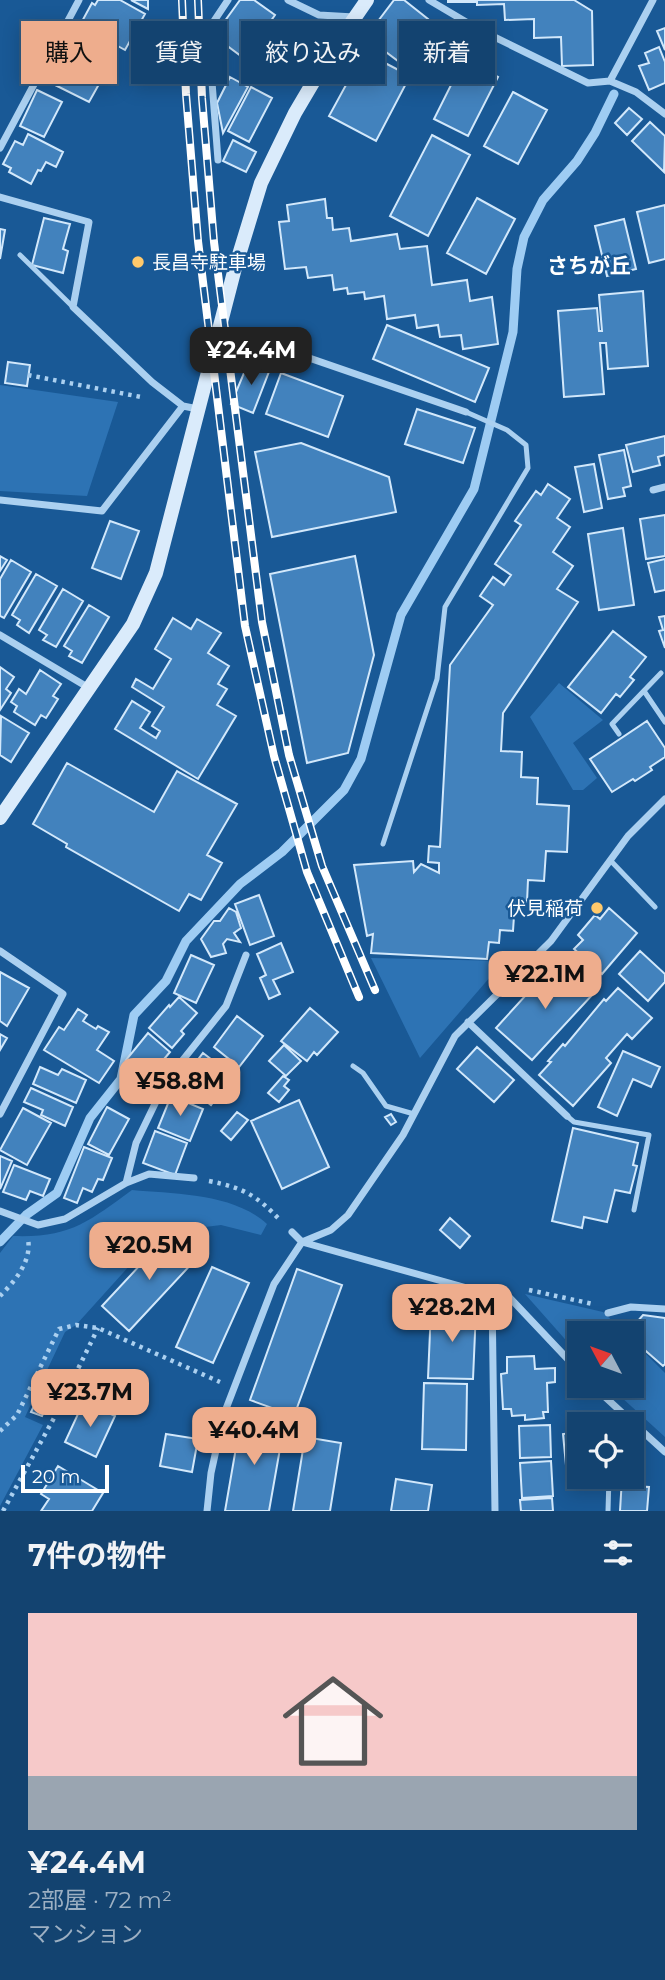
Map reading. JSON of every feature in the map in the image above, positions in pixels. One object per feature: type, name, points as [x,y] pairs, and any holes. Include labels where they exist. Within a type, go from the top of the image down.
[{"type":"street","points":[[0,148],[79,0]]},
{"type":"street","points":[[218,160],[208,30],[229,0]]},
{"type":"street","points":[[288,0],[319,15],[354,17]]},
{"type":"street","points":[[0,818],[133,624],[156,573],[219,327],[261,183],[295,113],[367,0]]},
{"type":"street","points":[[429,0],[478,29],[588,83],[610,81],[636,92],[665,114]]},
{"type":"street","points":[[610,81],[653,0]]},
{"type":"street","points":[[0,197],[89,222],[73,307],[152,382],[183,405],[198,409]]},
{"type":"street","points":[[219,327],[466,412]]},
{"type":"street","points":[[0,500],[102,511],[183,405]]},
{"type":"street","points":[[653,490],[665,487]]},
{"type":"street","points":[[0,635],[89,688]]},
{"type":"street","points":[[207,1511],[211,1473],[223,1414],[274,1284],[302,1242],[331,1230],[348,1215],[403,1135],[455,1036],[551,941],[628,836],[665,799]]},
{"type":"street","points":[[0,951],[63,994],[0,1114]]},
{"type":"street","points":[[126,1184],[136,1143],[166,1081],[226,1006],[246,955]]},
{"type":"street","points":[[468,1023],[567,1116]]},
{"type":"street","points":[[0,1212],[38,1224],[65,1219],[149,1174],[194,1178]]},
{"type":"street","points":[[292,1232],[302,1242],[492,1295],[509,1297],[567,1358]]},
{"type":"street","points":[[492,1295],[495,1511]]},
{"type":"street","points":[[608,1313],[631,1307],[665,1309]]},
{"type":"street","points":[[605,1398],[620,1412]]},
{"type":"street","points":[[644,1434],[665,1452]]},
{"type":"lane","points":[[20,255],[73,307]]},
{"type":"lane","points":[[383,844],[437,679],[445,607],[528,467],[526,445],[507,430],[466,412]]},
{"type":"lane","points":[[620,734],[612,724],[661,673]]},
{"type":"lane","points":[[644,691],[665,722]]},
{"type":"lane","points":[[610,860],[655,907]]},
{"type":"lane","points":[[353,1066],[363,1073],[386,1106],[414,1114]]},
{"type":"lane","points":[[567,1116],[574,1122],[649,1135],[634,1210]]},
{"type":"lane","points":[[608,1511],[609,1489]]},
{"type":"path","points":[[28,375],[144,398]]},
{"type":"path","points":[[194,1178],[237,1187],[263,1201],[292,1232]]},
{"type":"path","points":[[0,1296],[19,1274],[30,1250],[26,1221]]},
{"type":"path","points":[[527,1290],[598,1305]]},
{"type":"path","points":[[0,1431],[17,1415],[59,1329],[76,1325],[98,1328],[234,1388]]},
{"type":"path","points":[[3,1508],[54,1418],[98,1328]]},
{"type":"shaded area","points":[[0,385],[118,402],[87,496],[0,491]]},
{"type":"shaded area","points":[[559,683],[603,720],[573,743],[597,778],[583,790],[573,790],[530,717]]},
{"type":"shaded area","points":[[371,958],[504,961],[420,1058]]},
{"type":"shaded area","points":[[132,1190],[185,1194],[221,1201],[238,1206],[267,1224],[261,1235],[221,1225],[159,1233],[76,1325],[65,1332],[25,1417],[43,1425],[0,1506],[0,1253],[13,1236],[49,1234],[77,1226]]},
{"type":"shaded area","points":[[525,1294],[603,1312],[612,1321],[567,1321],[567,1341]]},
{"type":"shaded area","points":[[644,1352],[665,1373],[665,1437],[644,1418],[644,1412],[638,1412],[622,1398],[644,1398]]},
{"type":"building","points":[[98,0],[120,0],[145,14],[141,21],[131,21],[131,39],[125,50],[117,46],[117,21],[82,21],[92,3],[95,5]]},
{"type":"building","points":[[131,0],[148,0],[148,9]]},
{"type":"building","points":[[240,0],[254,0],[275,15],[271,21],[241,21],[241,56],[227,46],[227,21],[225,21]]},
{"type":"building","points":[[394,0],[404,0],[428,19],[399,21],[399,62],[385,51],[385,21],[378,21]]},
{"type":"building","points":[[448,0],[574,0],[592,11],[593,65],[562,66],[561,37],[534,38],[534,19],[505,20],[504,4],[477,5],[477,2]]},
{"type":"building","points":[[665,28],[665,50],[657,31]]},
{"type":"building","points":[[659,47],[665,62],[665,83],[649,90],[639,66],[649,63],[645,53]]},
{"type":"building","points":[[385,63],[399,70],[399,84],[406,84],[376,141],[329,116],[346,84],[385,84]]},
{"type":"building","points":[[230,77],[248,87],[223,133],[217,103]]},
{"type":"building","points":[[53,84],[99,84],[89,102]]},
{"type":"building","points":[[452,84],[494,84],[468,136],[434,119]]},
{"type":"building","points":[[251,87],[272,98],[249,142],[228,131]]},
{"type":"building","points":[[37,90],[62,102],[44,137],[20,126]]},
{"type":"building","points":[[513,92],[547,110],[518,164],[484,146]]},
{"type":"building","points":[[629,108],[642,119],[627,135],[615,123]]},
{"type":"building","points":[[650,122],[665,136],[664,172],[632,141]]},
{"type":"building","points":[[28,134],[63,152],[56,167],[46,162],[41,171],[38,170],[31,184],[9,172],[11,168],[3,164],[15,141],[23,145]]},
{"type":"building","points":[[432,135],[470,155],[428,236],[390,216]]},
{"type":"building","points":[[233,140],[256,152],[246,172],[223,161]]},
{"type":"building","points":[[477,198],[515,219],[486,274],[447,253]]},
{"type":"building","points":[[325,199],[327,218],[332,218],[333,230],[349,228],[351,241],[397,234],[400,249],[427,246],[432,285],[467,280],[470,301],[492,297],[498,344],[463,349],[461,335],[440,337],[438,325],[417,328],[415,315],[387,319],[384,296],[365,299],[364,292],[348,294],[347,288],[334,290],[332,275],[308,278],[306,267],[285,269],[279,222],[289,221],[287,205]]},
{"type":"building","points":[[665,205],[665,259],[649,263],[637,212]]},
{"type":"building","points":[[44,218],[70,224],[63,249],[68,251],[63,273],[32,265]]},
{"type":"building","points":[[624,219],[636,269],[607,276],[595,226]]},
{"type":"building","points":[[0,229],[5,230],[0,259]]},
{"type":"building","points":[[643,291],[648,366],[608,369],[606,343],[600,343],[604,394],[564,397],[558,311],[597,308],[599,331],[602,331],[599,295]]},
{"type":"building","points":[[387,325],[489,368],[475,402],[373,359]]},
{"type":"building","points":[[249,361],[270,369],[253,413],[231,404]]},
{"type":"building","points":[[8,362],[30,365],[27,386],[5,383]]},
{"type":"building","points":[[281,373],[343,396],[328,437],[266,414]]},
{"type":"building","points":[[417,409],[475,428],[463,463],[405,444]]},
{"type":"building","points":[[665,436],[665,455],[658,457],[660,465],[633,472],[626,445]]},
{"type":"building","points":[[301,443],[389,477],[396,512],[272,537],[255,452]]},
{"type":"building","points":[[624,450],[631,486],[623,488],[625,496],[608,499],[599,455]]},
{"type":"building","points":[[594,464],[602,508],[584,512],[575,467]]},
{"type":"building","points":[[548,484],[570,499],[557,518],[570,527],[553,552],[573,566],[557,589],[578,602],[503,713],[501,751],[522,752],[521,777],[538,778],[537,804],[569,806],[567,852],[546,851],[544,881],[528,880],[527,902],[515,901],[513,931],[500,930],[499,943],[489,942],[487,959],[371,953],[373,934],[367,936],[354,865],[413,861],[414,872],[421,864],[439,873],[439,863],[428,862],[429,846],[440,847],[450,665],[493,605],[480,596],[493,577],[504,585],[511,575],[495,564],[521,525],[515,521],[536,491],[541,495]]},
{"type":"building","points":[[665,515],[665,556],[646,559],[640,519]]},
{"type":"building","points":[[110,521],[139,531],[121,579],[92,568]]},
{"type":"building","points":[[623,528],[634,605],[599,610],[588,534]]},
{"type":"building","points":[[0,556],[7,560],[0,571]]},
{"type":"building","points":[[355,556],[374,655],[348,753],[307,763],[270,574]]},
{"type":"building","points":[[665,559],[665,590],[655,592],[648,563]]},
{"type":"building","points":[[11,560],[31,572],[4,618],[0,616],[0,579]]},
{"type":"building","points":[[36,574],[57,586],[29,633],[17,625],[20,620],[12,615]]},
{"type":"building","points":[[63,589],[83,601],[56,647],[43,640],[47,635],[39,630]]},
{"type":"building","points":[[89,605],[109,617],[82,663],[69,656],[72,651],[64,646]]},
{"type":"building","points":[[665,616],[665,648],[659,631],[663,630],[659,617]]},
{"type":"building","points":[[173,618],[191,629],[197,619],[221,633],[208,653],[229,666],[218,684],[227,689],[217,705],[236,716],[198,779],[115,729],[132,701],[150,712],[140,728],[156,738],[160,731],[152,726],[164,707],[132,687],[136,679],[153,689],[171,659],[155,649]]},
{"type":"building","points":[[613,631],[646,657],[630,677],[634,680],[620,697],[616,694],[601,713],[568,687]]},
{"type":"building","points":[[0,667],[14,677],[6,689],[11,693],[0,710]]},
{"type":"building","points":[[40,670],[61,684],[53,696],[58,699],[46,718],[41,715],[35,725],[14,712],[17,706],[11,702],[19,689],[26,694]]},
{"type":"building","points":[[1,716],[29,733],[11,762],[0,755]]},
{"type":"building","points":[[647,721],[665,748],[665,757],[650,767],[652,770],[612,792],[590,759]]},
{"type":"building","points":[[67,763],[154,812],[177,771],[237,804],[207,855],[222,863],[201,900],[189,894],[179,911],[66,847],[67,844],[33,824]]},
{"type":"building","points":[[259,895],[274,936],[250,945],[235,904]]},
{"type":"building","points":[[597,902],[603,907],[597,913],[592,908]]},
{"type":"building","points":[[229,908],[236,912],[241,928],[234,933],[240,942],[227,939],[223,944],[226,953],[211,957],[201,939],[214,921],[220,921]]},
{"type":"building","points":[[609,908],[637,933],[602,974],[574,949],[583,940],[578,935],[595,915],[600,919]]},
{"type":"building","points":[[281,943],[293,972],[273,980],[280,994],[269,999],[260,978],[266,975],[257,954]]},
{"type":"building","points":[[640,951],[665,974],[665,982],[648,1001],[619,974]]},
{"type":"building","points":[[191,955],[214,965],[196,1003],[174,993]]},
{"type":"building","points":[[557,961],[593,994],[532,1060],[496,1028]]},
{"type":"building","points":[[0,972],[29,988],[7,1026],[0,1021]]},
{"type":"building","points":[[618,988],[652,1018],[632,1039],[627,1034],[606,1058],[611,1063],[573,1106],[539,1075],[563,1044],[565,1046],[604,999],[606,1001]]},
{"type":"building","points":[[179,997],[197,1013],[181,1031],[184,1034],[172,1048],[149,1028]]},
{"type":"building","points":[[310,1008],[338,1032],[317,1055],[314,1052],[307,1061],[281,1041]]},
{"type":"building","points":[[78,1009],[87,1015],[83,1021],[96,1029],[98,1026],[109,1032],[97,1050],[114,1061],[99,1083],[44,1050],[59,1027],[64,1030]]},
{"type":"building","points":[[237,1016],[263,1036],[239,1067],[214,1047]]},
{"type":"building","points":[[148,1033],[170,1052],[143,1084],[128,1071],[133,1065],[126,1060]]},
{"type":"building","points":[[0,1034],[7,1038],[0,1050]]},
{"type":"building","points":[[284,1045],[301,1061],[286,1076],[269,1061]]},
{"type":"building","points":[[477,1047],[514,1080],[494,1102],[457,1069]]},
{"type":"building","points":[[623,1051],[660,1067],[651,1087],[633,1079],[617,1116],[598,1107]]},
{"type":"building","points":[[203,1053],[233,1076],[211,1105],[181,1082]]},
{"type":"building","points":[[40,1067],[58,1075],[62,1069],[86,1080],[76,1103],[33,1084]]},
{"type":"building","points":[[283,1076],[289,1080],[284,1086],[289,1090],[279,1102],[268,1093]]},
{"type":"building","points":[[31,1088],[73,1107],[65,1126],[41,1115],[43,1110],[24,1102]]},
{"type":"building","points":[[171,1096],[203,1109],[190,1141],[158,1128]]},
{"type":"building","points":[[299,1100],[329,1167],[282,1189],[251,1121]]},
{"type":"building","points":[[107,1107],[129,1119],[109,1155],[88,1144]]},
{"type":"building","points":[[23,1108],[51,1123],[27,1165],[0,1150]]},
{"type":"building","points":[[237,1112],[248,1120],[231,1140],[221,1131]]},
{"type":"building","points":[[391,1114],[396,1122],[391,1125],[385,1117]]},
{"type":"building","points":[[573,1128],[638,1143],[633,1165],[637,1166],[630,1193],[615,1190],[607,1222],[584,1217],[582,1228],[552,1221]]},
{"type":"building","points":[[155,1131],[187,1143],[175,1175],[143,1163]]},
{"type":"building","points":[[84,1147],[112,1158],[103,1180],[98,1179],[92,1192],[83,1188],[77,1203],[64,1198]]},
{"type":"building","points":[[0,1156],[12,1161],[0,1189]]},
{"type":"building","points":[[14,1165],[50,1179],[43,1196],[30,1191],[26,1200],[3,1192]]},
{"type":"building","points":[[450,1218],[470,1236],[460,1248],[440,1230]]},
{"type":"building","points":[[169,1234],[196,1259],[129,1331],[102,1306]]},
{"type":"building","points":[[212,1267],[249,1283],[213,1363],[176,1347]]},
{"type":"building","points":[[297,1269],[342,1285],[294,1416],[250,1400]]},
{"type":"building","points":[[431,1309],[476,1310],[473,1379],[428,1378]]},
{"type":"building","points":[[643,1315],[665,1318],[663,1366],[644,1349],[644,1321],[638,1321]]},
{"type":"building","points":[[534,1356],[535,1369],[555,1368],[555,1382],[547,1383],[548,1412],[543,1412],[544,1418],[525,1420],[525,1415],[512,1416],[511,1409],[503,1409],[501,1374],[507,1373],[507,1357]]},
{"type":"building","points":[[424,1383],[467,1384],[466,1450],[422,1449]]},
{"type":"building","points":[[37,1400],[47,1405],[42,1416],[31,1412]]},
{"type":"building","points":[[84,1401],[115,1416],[96,1457],[65,1442]]},
{"type":"building","points":[[241,1419],[284,1426],[269,1511],[225,1511]]},
{"type":"building","points":[[550,1425],[551,1457],[520,1458],[519,1426]]},
{"type":"building","points":[[166,1434],[198,1439],[192,1472],[160,1466]]},
{"type":"building","points":[[563,1434],[567,1434],[567,1476]]},
{"type":"building","points":[[305,1437],[341,1443],[330,1511],[293,1511]]},
{"type":"building","points":[[551,1461],[553,1496],[522,1498],[520,1463]]},
{"type":"building","points":[[58,1466],[103,1493],[92,1511],[41,1511],[49,1499],[41,1494]]},
{"type":"building","points":[[396,1479],[432,1485],[428,1511],[391,1511]]},
{"type":"building","points":[[649,1487],[647,1511],[620,1511],[621,1489]]},
{"type":"building","points":[[552,1498],[553,1511],[521,1511],[520,1500]]},
{"type":"waterway","points":[[0,1242],[26,1215],[57,1193],[90,1118],[121,1079],[134,1015],[166,981],[186,941],[240,884],[282,852],[344,790],[361,759],[401,615],[474,489],[513,332],[517,269],[524,237],[543,200],[577,161],[595,133],[614,94]]},
{"type":"railway","points":[[182,0],[186,94],[198,241],[245,626],[274,756],[307,872],[359,997]]},
{"type":"railway","points":[[198,0],[202,98],[214,242],[262,622],[289,755],[322,866],[375,990]]},
{"type":"place","name":"長昌寺駐車場","points":[[138,262]]},
{"type":"place","name":"伏見稲荷","points":[[597,908]]},
{"type":"district","name":"さちが丘","points":[[589,266]]}]
